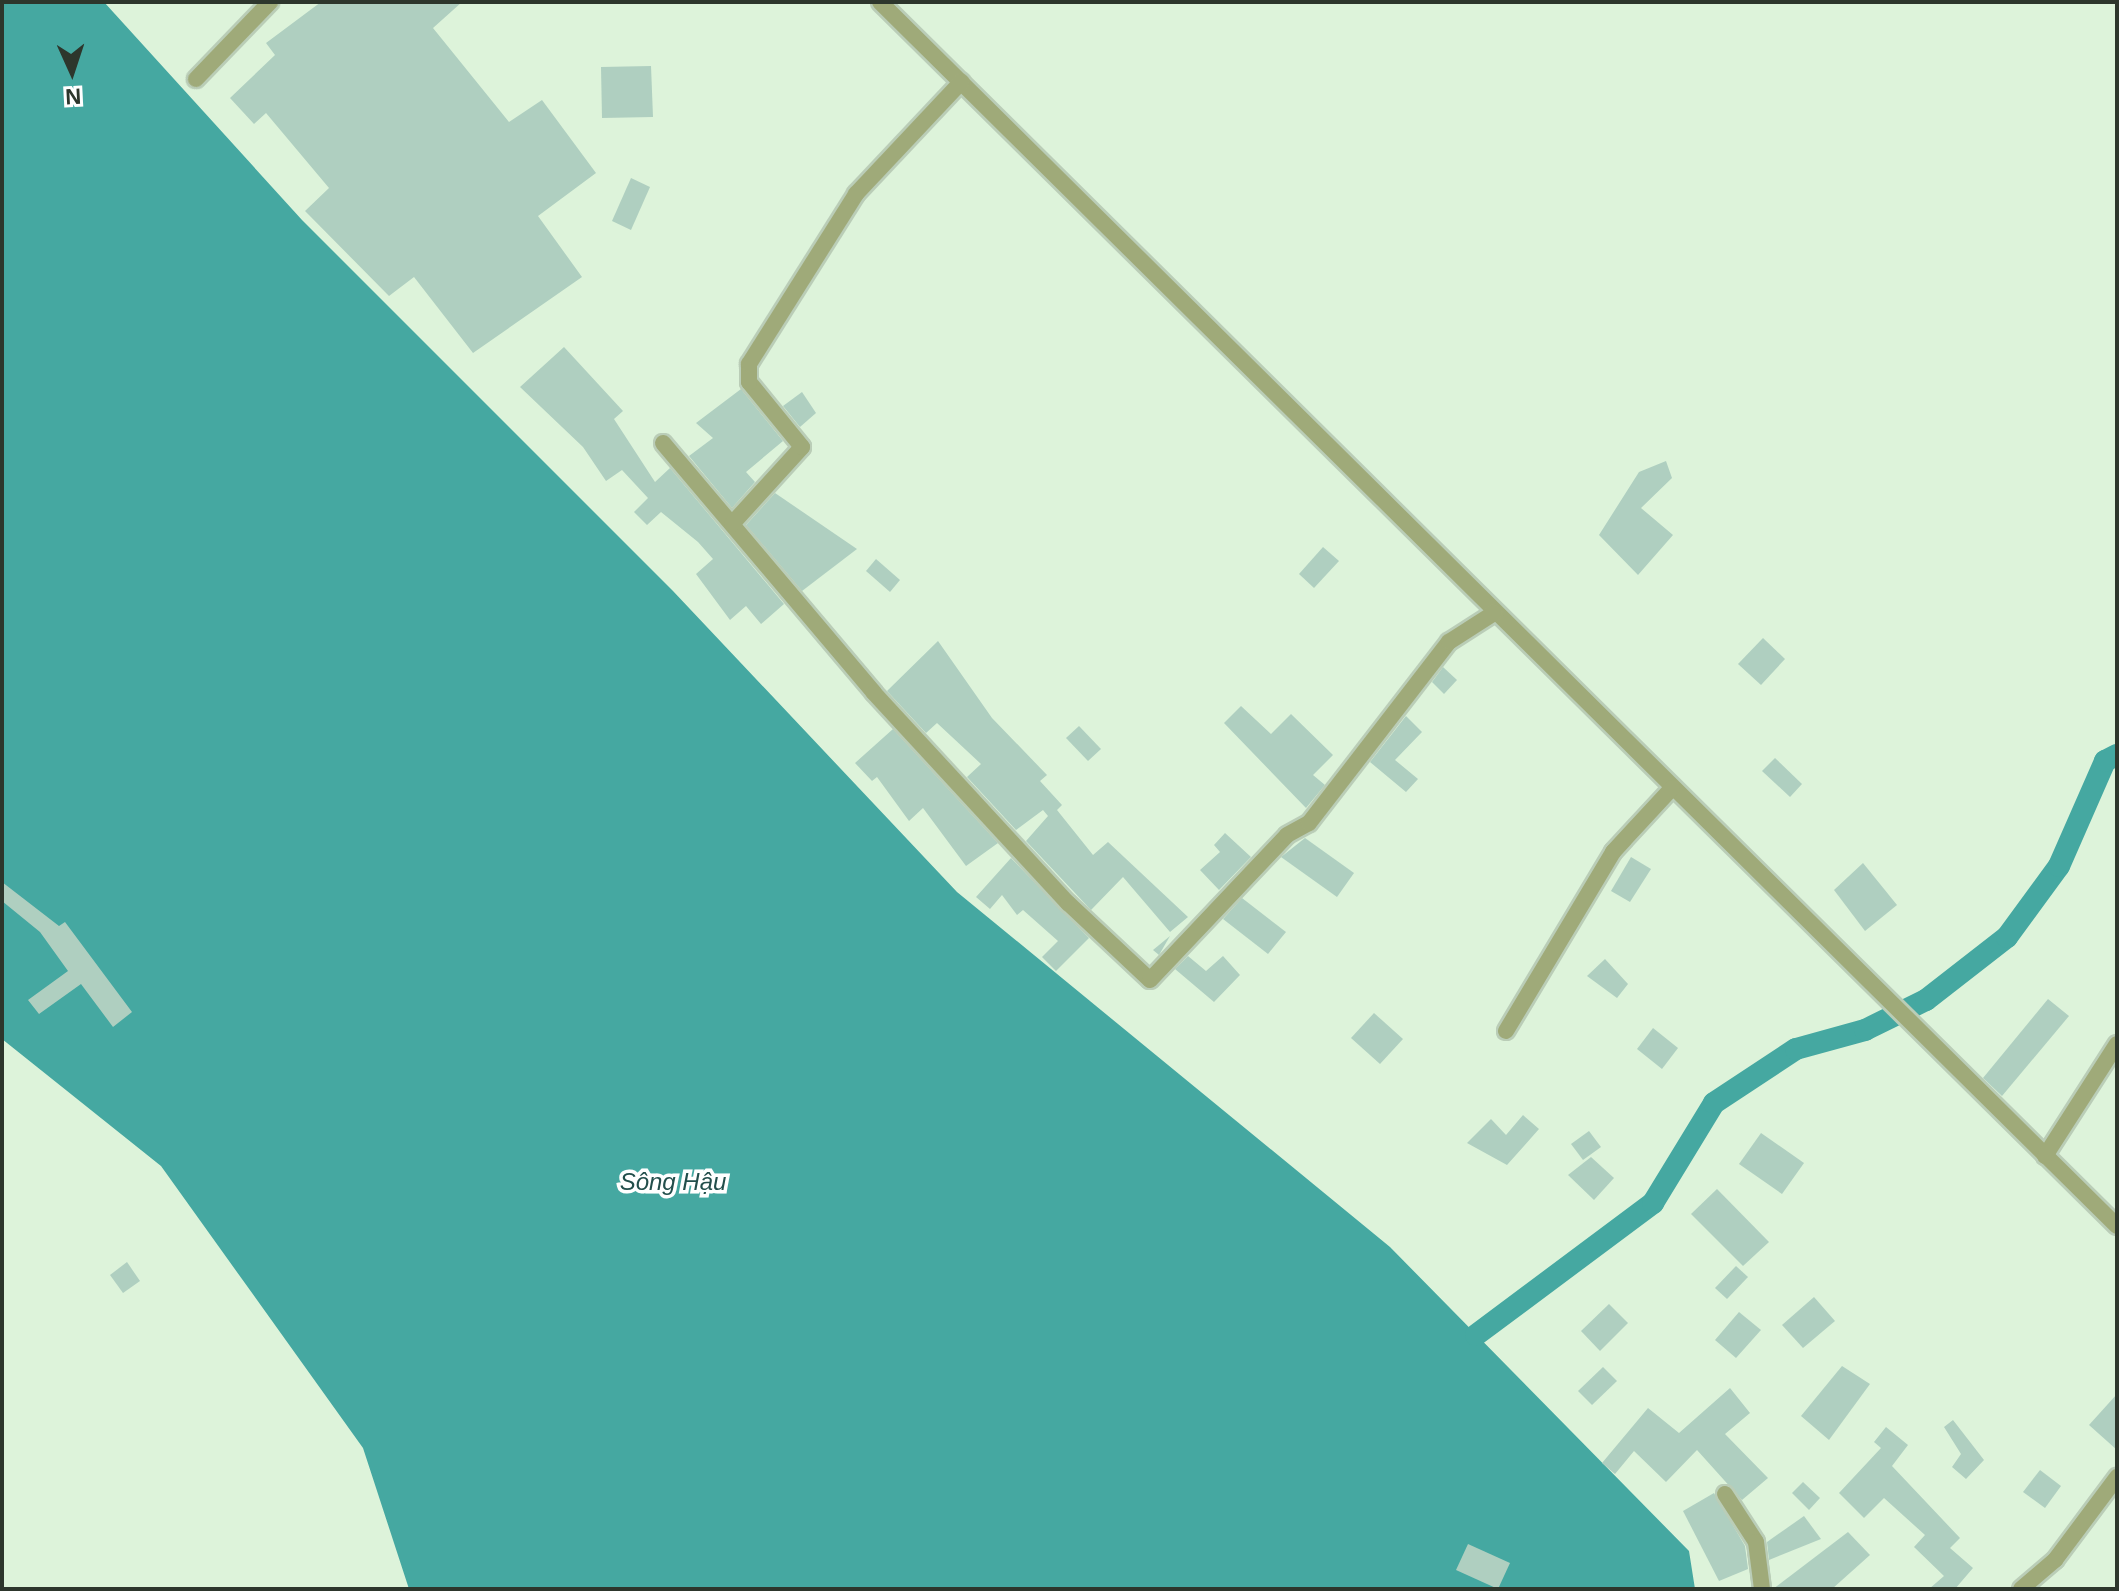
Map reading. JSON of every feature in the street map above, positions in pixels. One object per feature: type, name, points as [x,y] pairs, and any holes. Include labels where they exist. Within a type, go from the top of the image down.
[{"type":"street","points":[[196,79],[270,2]]},
{"type":"street","points":[[880,2],[1494,613],[2117,1226]]},
{"type":"street","points":[[732,524],[802,449],[749,382],[749,364],[856,194],[961,82]]},
{"type":"street","points":[[663,443],[874,693],[1068,903],[1150,980],[1287,835],[1309,823],[1449,642],[1494,613]]},
{"type":"street","points":[[1506,1031],[1613,852],[1672,788]]},
{"type":"street","points":[[2045,1156],[2117,1044]]},
{"type":"street","points":[[2021,1589],[2055,1560],[2117,1477]]},
{"type":"street","points":[[1725,1494],[1756,1542],[1762,1589]]},
{"type":"water","name":"Sông Hậu","points":[[2,2],[104,2],[302,220],[673,591],[957,892],[1390,1247],[1689,1551],[1695,1589],[409,1589],[363,1448],[161,1166],[2,1039]]},
{"type":"building","points":[[321,2],[462,2],[433,28],[509,122],[542,100],[596,173],[538,216],[582,277],[473,353],[414,277],[389,296],[305,211],[329,188],[266,113],[254,124],[230,98],[275,55],[266,43]]},
{"type":"building","points":[[651,66],[653,117],[602,118],[601,67]]},
{"type":"building","points":[[631,178],[650,187],[631,230],[612,221]]},
{"type":"building","points":[[564,347],[623,411],[614,419],[655,482],[670,468],[784,604],[761,624],[746,606],[730,620],[696,574],[713,559],[698,542],[661,512],[647,525],[634,512],[648,498],[622,470],[606,481],[583,447],[520,387]]},
{"type":"building","points":[[741,389],[783,441],[746,472],[755,482],[732,508],[689,456],[713,438],[696,423]]},
{"type":"building","points":[[802,392],[816,413],[800,427],[783,406]]},
{"type":"building","points":[[1666,461],[1672,478],[1641,508],[1673,535],[1638,575],[1599,535],[1639,472]]},
{"type":"building","points":[[775,493],[857,549],[802,591],[746,525]]},
{"type":"building","points":[[1323,547],[1339,561],[1314,588],[1299,574]]},
{"type":"building","points":[[876,559],[900,580],[890,592],[866,571]]},
{"type":"building","points":[[1763,638],[1785,659],[1761,685],[1738,664]]},
{"type":"building","points":[[938,641],[992,718],[1047,775],[1040,781],[1062,805],[1057,810],[1093,855],[1108,842],[1188,917],[1170,932],[1123,877],[1091,910],[1026,841],[1048,816],[1043,810],[1016,830],[967,777],[981,764],[937,723],[926,733],[887,691]]},
{"type":"building","points":[[1443,667],[1457,680],[1444,694],[1432,682]]},
{"type":"building","points":[[1241,706],[1271,734],[1291,714],[1333,755],[1313,775],[1325,785],[1306,808],[1224,723]]},
{"type":"building","points":[[1406,716],[1422,732],[1395,760],[1418,779],[1406,792],[1370,762]]},
{"type":"building","points":[[1079,726],[1101,749],[1088,761],[1066,738]]},
{"type":"building","points":[[893,729],[998,843],[966,866],[923,808],[909,821],[877,777],[872,781],[855,763]]},
{"type":"building","points":[[1775,758],[1802,784],[1790,797],[1762,771]]},
{"type":"building","points":[[1225,833],[1251,857],[1219,890],[1200,870],[1220,852],[1214,845]]},
{"type":"building","points":[[1305,838],[1354,873],[1337,897],[1281,857]]},
{"type":"building","points":[[1631,857],[1651,869],[1630,902],[1611,891]]},
{"type":"building","points":[[1011,858],[1089,938],[1056,971],[1042,957],[1058,941],[1023,910],[1017,915],[1002,895],[990,909],[976,897]]},
{"type":"building","points":[[1863,863],[1897,905],[1865,931],[1834,890]]},
{"type":"building","points":[[2,882],[59,926],[65,922],[132,1012],[113,1027],[81,984],[39,1014],[28,1000],[68,971],[40,932],[2,901]]},
{"type":"building","points":[[1242,898],[1286,932],[1268,954],[1223,919]]},
{"type":"building","points":[[1170,936],[1159,955],[1153,950]]},
{"type":"building","points":[[1188,956],[1206,971],[1223,956],[1240,975],[1214,1002],[1175,969]]},
{"type":"building","points":[[1605,959],[1628,984],[1617,998],[1587,976]]},
{"type":"building","points":[[2048,999],[2069,1016],[2002,1096],[1983,1078]]},
{"type":"building","points":[[1374,1013],[1403,1039],[1380,1064],[1351,1038]]},
{"type":"building","points":[[1653,1028],[1678,1048],[1662,1069],[1637,1049]]},
{"type":"building","points":[[1523,1115],[1539,1129],[1507,1165],[1467,1143],[1491,1119],[1506,1135]]},
{"type":"building","points":[[1589,1131],[1601,1147],[1583,1160],[1571,1144]]},
{"type":"building","points":[[1761,1133],[1804,1163],[1782,1194],[1739,1164]]},
{"type":"building","points":[[1591,1157],[1614,1178],[1594,1200],[1568,1175]]},
{"type":"building","points":[[1717,1189],[1769,1242],[1743,1266],[1691,1214]]},
{"type":"building","points":[[127,1262],[140,1281],[123,1293],[110,1275]]},
{"type":"building","points":[[1736,1266],[1748,1277],[1727,1299],[1715,1288]]},
{"type":"building","points":[[1814,1297],[1835,1321],[1803,1348],[1782,1325]]},
{"type":"building","points":[[1609,1304],[1628,1323],[1600,1351],[1581,1331]]},
{"type":"building","points":[[1739,1312],[1761,1330],[1736,1358],[1715,1340]]},
{"type":"building","points":[[1842,1366],[1870,1384],[1829,1440],[1801,1416]]},
{"type":"building","points":[[1603,1367],[1617,1381],[1592,1405],[1578,1391]]},
{"type":"building","points":[[1730,1388],[1750,1413],[1725,1434],[1768,1478],[1742,1500],[1697,1450],[1666,1482],[1634,1451],[1615,1474],[1602,1463],[1648,1408],[1679,1433]]},
{"type":"building","points":[[2117,1394],[2117,1450],[2089,1425]]},
{"type":"building","points":[[1953,1420],[1984,1460],[1966,1479],[1952,1467],[1961,1454],[1944,1427]]},
{"type":"building","points":[[1886,1427],[1908,1445],[1892,1466],[1960,1538],[1950,1548],[1973,1568],[1955,1589],[1929,1589],[1944,1576],[1914,1547],[1925,1535],[1884,1498],[1864,1518],[1839,1493],[1881,1448],[1874,1442]]},
{"type":"building","points":[[2040,1470],[2061,1486],[2045,1508],[2023,1492]]},
{"type":"building","points":[[1803,1482],[1820,1498],[1809,1510],[1792,1493]]},
{"type":"building","points":[[1714,1493],[1745,1546],[1748,1569],[1719,1581],[1683,1511]]},
{"type":"building","points":[[1804,1516],[1821,1539],[1769,1560],[1767,1542]]},
{"type":"building","points":[[1848,1532],[1870,1555],[1832,1589],[1773,1589]]},
{"type":"building","points":[[1468,1544],[1510,1563],[1498,1589],[1456,1570]]},
{"type":"waterway","points":[[1476,1335],[1653,1203],[1714,1103],[1796,1049],[1865,1030],[1926,1000],[2007,937],[2059,866],[2105,761],[2117,755]]}]
